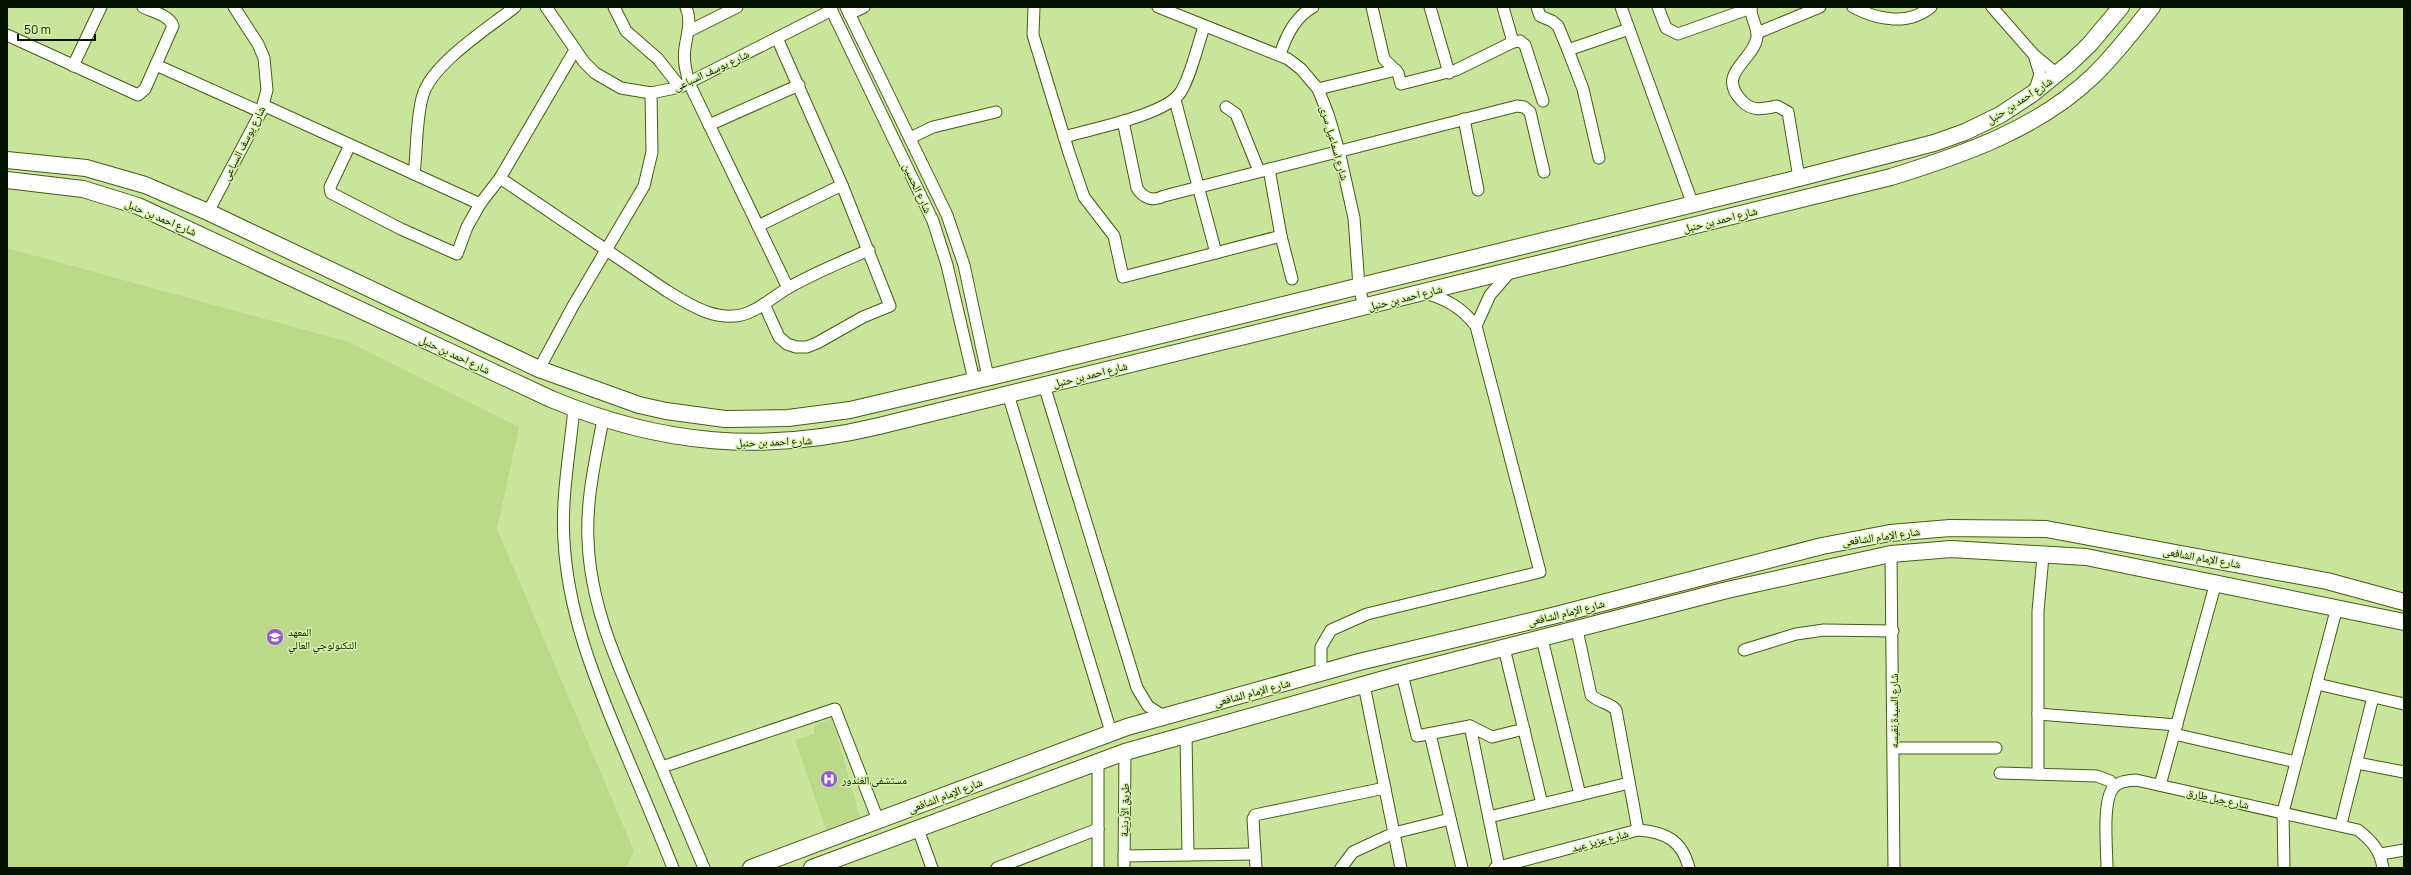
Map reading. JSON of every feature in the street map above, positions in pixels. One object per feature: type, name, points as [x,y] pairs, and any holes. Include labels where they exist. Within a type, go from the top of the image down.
[{"type":"street","points":[[73,66],[101,7]]},
{"type":"street","points":[[7,35],[138,95],[146,89],[173,26],[171,21],[166,17],[143,7]]},
{"type":"street","name":"شارع يوسف السباعى","points":[[208,212],[262,109],[267,82],[264,58],[258,44],[234,7]]},
{"type":"street","points":[[414,174],[422,96],[430,79],[442,65],[515,7]]},
{"type":"street","name":"شارع يوسف السباعى","points":[[546,7],[575,50],[595,73],[607,82],[621,88],[651,93],[684,85],[831,9]]},
{"type":"street","points":[[614,7],[626,31],[684,85],[710,125],[788,288]]},
{"type":"street","points":[[684,85],[685,48],[690,22],[686,7]]},
{"type":"street","points":[[689,31],[738,7]]},
{"type":"street","points":[[847,10],[864,7]]},
{"type":"street","points":[[1034,7],[1033,35],[1064,137],[1084,197],[1114,236],[1123,278],[1281,236]]},
{"type":"street","name":"شارع اسماعيل سرى","points":[[1158,7],[1204,27],[1280,55],[1301,69],[1318,89],[1328,114],[1339,151],[1354,218],[1360,286],[1364,307]]},
{"type":"street","points":[[1280,55],[1284,40],[1294,24],[1313,7]]},
{"type":"street","points":[[1372,7],[1384,59],[1396,70],[1402,84],[1449,73],[1513,42],[1520,41],[1525,45],[1542,101]]},
{"type":"street","points":[[1430,7],[1449,73]]},
{"type":"street","points":[[1503,7],[1513,42]]},
{"type":"street","points":[[1537,7],[1540,16],[1552,21],[1558,26],[1568,50],[1583,89],[1599,158]]},
{"type":"street","points":[[1621,7],[1654,94],[1692,205]]},
{"type":"street","points":[[1658,7],[1666,28],[1678,34],[1751,7],[1757,33],[1755,46],[1736,68],[1734,87],[1740,99],[1752,108],[1762,110],[1777,106],[1784,108],[1788,112],[1799,178]]},
{"type":"street","points":[[1757,33],[1820,7]]},
{"type":"street","points":[[1853,7],[1886,19],[1932,7]]},
{"type":"street","points":[[1992,7],[2034,55],[2057,74]]},
{"type":"street","name":"شارع احمد بن حنبل","points":[[7,160],[55,163],[116,175],[208,212],[539,369],[639,405],[666,411],[725,419],[785,418],[850,410],[981,379],[1894,154],[1965,132],[2000,115],[2032,94],[2057,74],[2089,45],[2121,7]]},
{"type":"street","name":"شارع احمد بن حنبل","points":[[7,180],[83,189],[138,206],[574,408],[603,419],[660,434],[691,439],[734,443],[785,442],[848,434],[1891,177],[1956,157],[2043,115],[2092,77],[2124,43],[2152,7]]},
{"type":"street","name":"شارع الحسين","points":[[831,9],[927,207],[947,265],[981,379]]},
{"type":"street","name":"شارع الحسين","points":[[847,10],[941,199],[956,238],[964,265],[981,379]]},
{"type":"street","points":[[1064,137],[1123,120],[1165,106],[1175,100],[1181,92],[1204,27]]},
{"type":"street","points":[[1568,50],[1629,29]]},
{"type":"street","points":[[764,304],[779,337],[787,344],[796,347],[807,347],[817,343],[863,317],[890,306],[869,250],[799,85],[777,38]]},
{"type":"street","points":[[350,145],[330,187],[331,193],[400,229],[457,254],[467,227],[480,204],[500,178],[575,50]]},
{"type":"street","points":[[2032,94],[2038,85],[2040,74],[2034,55]]},
{"type":"street","points":[[156,65],[350,145],[480,204]]},
{"type":"street","points":[[1318,89],[1396,70]]},
{"type":"street","points":[[710,125],[799,85]]},
{"type":"street","points":[[539,369],[607,249],[640,195],[647,177],[652,143],[651,93]]},
{"type":"street","points":[[1175,100],[1216,253]]},
{"type":"street","points":[[1123,120],[1137,188],[1141,195],[1158,200],[1164,196],[1517,106],[1524,107],[1531,115],[1544,172]]},
{"type":"street","points":[[1226,108],[1236,114],[1264,170],[1292,279]]},
{"type":"street","points":[[910,138],[933,127],[996,112]]},
{"type":"street","points":[[1464,119],[1478,190]]},
{"type":"street","points":[[1891,177],[1894,154]]},
{"type":"street","points":[[500,178],[667,291],[694,307],[708,313],[737,315],[752,312],[788,288],[827,268],[869,250]]},
{"type":"street","points":[[758,226],[842,186]]},
{"type":"street","points":[[927,207],[941,199]]},
{"type":"street","points":[[1476,326],[1490,295],[1512,270]]},
{"type":"street","points":[[1324,672],[1321,664],[1321,647],[1331,630],[1367,614],[1540,572],[1476,326],[1466,313],[1453,304],[1439,297],[1424,293]]},
{"type":"street","points":[[405,330],[415,310]]},
{"type":"street","points":[[1044,385],[1137,688],[1148,706],[1163,716]]},
{"type":"street","points":[[1008,394],[1111,732]]},
{"type":"street","points":[[574,408],[564,494],[564,540],[570,593],[578,631],[593,675],[673,868]]},
{"type":"street","points":[[785,418],[785,442]]},
{"type":"street","points":[[603,419],[590,496],[588,538],[592,581],[602,623],[704,868]]},
{"type":"street","name":"شارع الإمام الشافعى","points":[[751,868],[1111,732],[1163,716],[1324,672],[1822,546],[1890,533],[1950,528],[2046,529],[2327,582],[2404,602]]},
{"type":"street","name":"شارع الإمام الشافعى","points":[[812,868],[1098,761],[1186,734],[1402,674],[1523,644],[1727,590],[1891,554],[1951,549],[2043,556],[2086,557],[2232,585],[2404,622]]},
{"type":"street","name":"شارع السيدة نفيسه","points":[[1891,554],[1893,631],[1894,868]]},
{"type":"street","points":[[2038,774],[2038,611],[2043,556]]},
{"type":"street","points":[[2232,585],[2238,564]]},
{"type":"street","points":[[2160,786],[2216,582]]},
{"type":"street","points":[[2284,868],[2283,812],[2337,607]]},
{"type":"street","points":[[1518,624],[1523,644]]},
{"type":"street","points":[[1577,630],[1592,695],[1616,710],[1638,830]]},
{"type":"street","points":[[1744,650],[1769,640],[1824,630],[1893,631]]},
{"type":"street","points":[[1542,639],[1580,795]]},
{"type":"street","points":[[1504,648],[1542,804]]},
{"type":"street","points":[[1402,674],[1415,733],[1419,737],[1470,726],[1492,737],[1524,729]]},
{"type":"street","points":[[2316,684],[2404,704]]},
{"type":"street","points":[[1364,685],[1401,868]]},
{"type":"street","points":[[2341,824],[2373,697]]},
{"type":"street","points":[[662,767],[835,709],[878,820]]},
{"type":"street","points":[[2038,714],[2176,730],[2296,762]]},
{"type":"street","points":[[1470,726],[1489,817],[1497,867]]},
{"type":"street","points":[[1186,734],[1188,855]]},
{"type":"street","points":[[1430,734],[1462,868]]},
{"type":"street","points":[[1894,748],[1996,748]]},
{"type":"street","name":"طريق الأردنية","points":[[1124,868],[1125,752]]},
{"type":"street","points":[[1098,761],[1098,868]]},
{"type":"street","points":[[2357,763],[2404,772]]},
{"type":"street","points":[[2000,773],[2104,777],[2110,781],[2114,787],[2108,798],[2107,868]]},
{"type":"street","name":"شارع جبل طارق","points":[[2114,787],[2124,781],[2136,780],[2341,824],[2358,830],[2371,840],[2381,854],[2383,868]]},
{"type":"street","points":[[1489,817],[1629,783]]},
{"type":"street","points":[[1256,868],[1252,819],[1255,815],[1385,788]]},
{"type":"street","points":[[1341,868],[1353,852],[1394,833],[1450,819]]},
{"type":"street","points":[[918,829],[932,868]]},
{"type":"street","points":[[997,868],[1098,829]]},
{"type":"street","name":"شارع عزيز عيد","points":[[1497,867],[1638,830],[1658,831],[1674,841],[1686,856],[1689,868]]},
{"type":"street","points":[[2381,854],[2404,850]]},
{"type":"street","points":[[1124,856],[1255,854]]},
{"type":"shaded area","name":"المعهد التكنولوجي العالي","points":[[7,248],[349,342],[519,427],[497,529],[634,851],[626,868],[7,868]]},
{"type":"shaded area","name":"مستشفى الغندور","points":[[832,718],[860,817],[826,830],[795,740],[814,734],[814,726]]},
{"type":"place","name":"المعهد التكنولوجي العالي","points":[[275,637]]},
{"type":"place","name":"مستشفى الغندور","points":[[829,779]]}]
